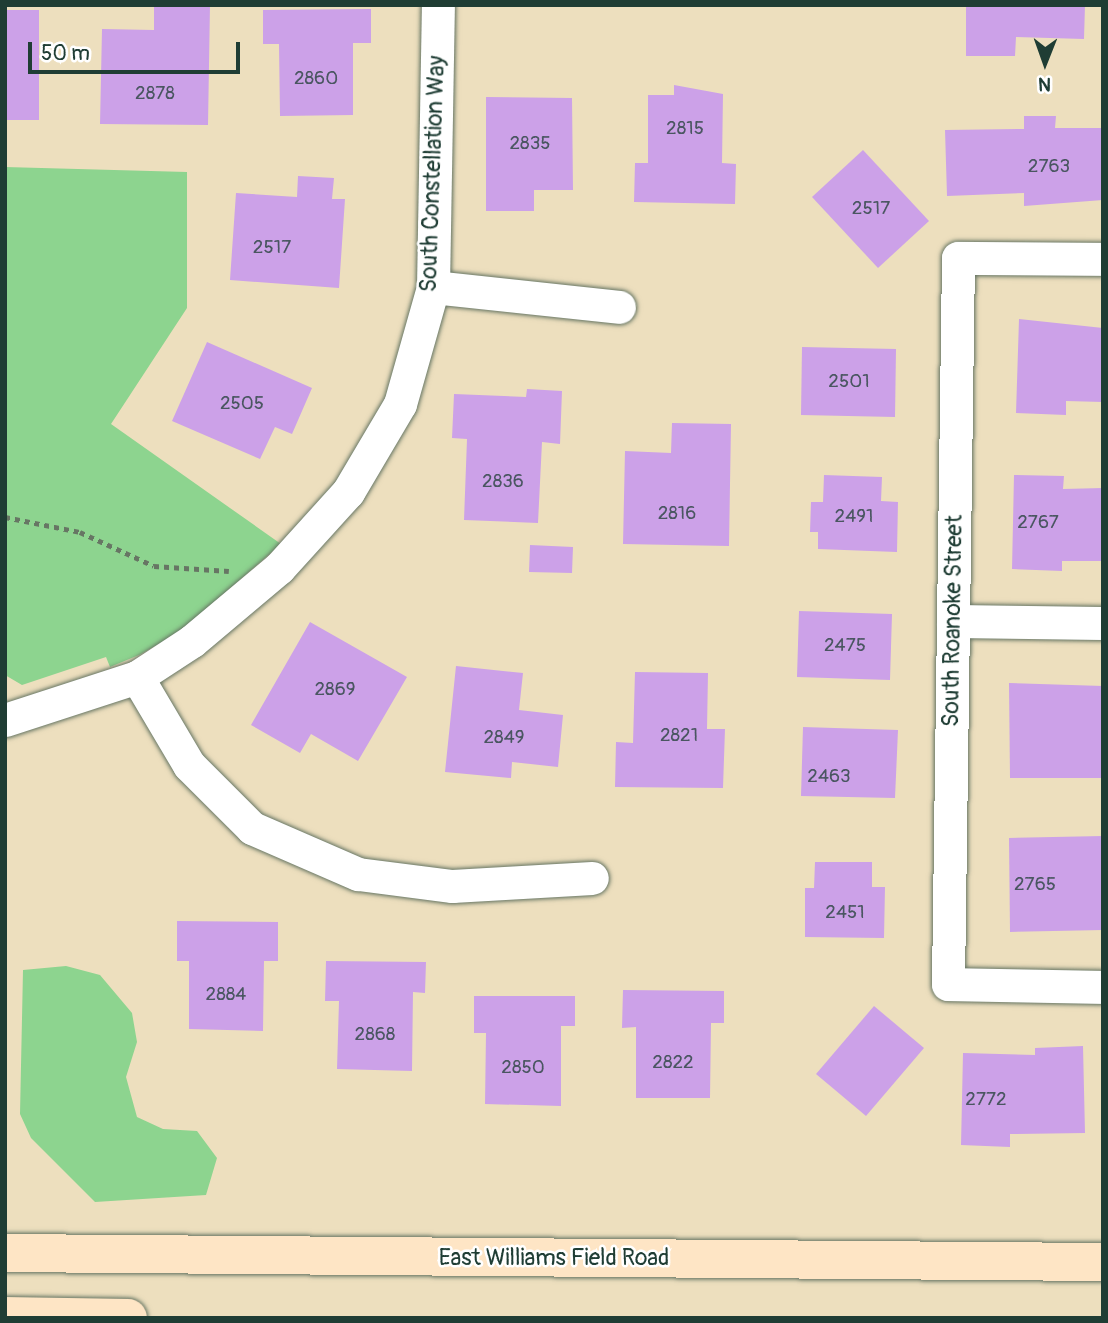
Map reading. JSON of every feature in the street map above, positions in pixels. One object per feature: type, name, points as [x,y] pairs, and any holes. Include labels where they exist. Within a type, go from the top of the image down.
[{"type":"main road","name":"East Williams Field Road","points":[[5,1253],[1103,1262]]},
{"type":"main road","points":[[5,1317],[128,1318]]},
{"type":"street","name":"South Constellation Way","points":[[5,720],[137,677],[279,568],[348,492],[400,404],[433,287],[438,5]]},
{"type":"street","name":"South Roanoke Street","points":[[1103,259],[958,258],[948,984],[1103,986]]},
{"type":"street","points":[[433,287],[620,307]]},
{"type":"street","points":[[953,621],[1103,623]]},
{"type":"street","points":[[137,677],[189,765],[252,828],[358,874],[452,886],[592,878]]},
{"type":"path","points":[[5,517],[80,532],[154,566],[244,571]]},
{"type":"green space","points":[[5,167],[187,172],[187,308],[111,424],[281,544],[180,632],[139,655],[110,667],[106,657],[22,685],[5,675]]},
{"type":"green space","points":[[66,966],[100,975],[132,1013],[137,1042],[126,1077],[137,1117],[163,1129],[197,1131],[217,1158],[206,1195],[95,1202],[31,1138],[20,1114],[23,970]]},
{"type":"building","points":[[154,5],[210,5],[208,125],[100,124],[102,29],[154,30]]},
{"type":"building","points":[[966,5],[1085,5],[1084,39],[1016,37],[1015,56],[966,56]]},
{"type":"building","points":[[371,9],[371,43],[353,43],[353,115],[280,116],[279,44],[263,44],[263,10]]},
{"type":"building","points":[[5,10],[39,10],[39,120],[5,120]]},
{"type":"building","points":[[674,85],[723,94],[722,163],[736,164],[735,204],[634,202],[635,163],[648,163],[648,95],[674,95]]},
{"type":"building","points":[[486,97],[572,98],[573,190],[534,190],[534,211],[486,211]]},
{"type":"building","points":[[1024,116],[1056,116],[1055,128],[1103,128],[1103,200],[1024,206],[1024,193],[947,196],[945,130],[1024,129]]},
{"type":"building","points":[[863,150],[929,221],[878,268],[812,197]]},
{"type":"building","points":[[298,176],[334,178],[332,199],[345,199],[339,288],[230,280],[236,193],[297,197]]},
{"type":"building","points":[[1019,319],[1103,328],[1103,402],[1066,401],[1066,415],[1016,413]]},
{"type":"building","points":[[207,342],[312,388],[292,434],[275,427],[260,459],[172,421]]},
{"type":"building","points":[[802,347],[896,349],[895,417],[801,415]]},
{"type":"building","points":[[527,389],[562,391],[560,444],[542,442],[538,523],[464,520],[467,439],[452,438],[454,394],[526,397]]},
{"type":"building","points":[[672,423],[731,424],[729,546],[623,544],[625,451],[671,453]]},
{"type":"building","points":[[824,475],[882,477],[881,501],[898,502],[897,552],[818,549],[818,532],[810,532],[811,502],[823,502]]},
{"type":"building","points":[[1014,475],[1064,476],[1063,489],[1103,488],[1103,561],[1062,561],[1062,571],[1012,569]]},
{"type":"building","points":[[530,545],[573,547],[572,573],[529,572]]},
{"type":"building","points":[[799,611],[892,614],[890,680],[797,677]]},
{"type":"building","points":[[310,622],[407,677],[358,761],[311,734],[300,753],[251,725]]},
{"type":"building","points":[[456,666],[523,673],[519,710],[563,715],[558,767],[512,762],[511,778],[445,772]]},
{"type":"building","points":[[635,672],[708,673],[707,729],[725,729],[723,788],[615,787],[616,742],[633,743]]},
{"type":"building","points":[[1009,683],[1103,686],[1103,778],[1010,778]]},
{"type":"building","points":[[803,727],[898,730],[895,798],[801,796]]},
{"type":"building","points":[[1103,836],[1103,930],[1010,932],[1009,838]]},
{"type":"building","points":[[815,862],[872,862],[872,887],[885,887],[884,938],[805,937],[805,888],[814,888]]},
{"type":"building","points":[[177,921],[278,922],[278,961],[264,961],[263,1031],[189,1029],[189,961],[177,961]]},
{"type":"building","points":[[326,961],[426,962],[425,993],[413,992],[412,1071],[337,1069],[339,1001],[325,1001]]},
{"type":"building","points":[[623,990],[724,991],[724,1023],[711,1023],[710,1098],[636,1098],[636,1027],[622,1028]]},
{"type":"building","points":[[474,996],[575,996],[575,1026],[561,1026],[561,1106],[485,1104],[486,1033],[474,1033]]},
{"type":"building","points":[[874,1006],[924,1048],[866,1116],[816,1074]]},
{"type":"building","points":[[1083,1046],[1085,1133],[1010,1134],[1010,1147],[961,1145],[963,1053],[1035,1055],[1035,1048]]}]
